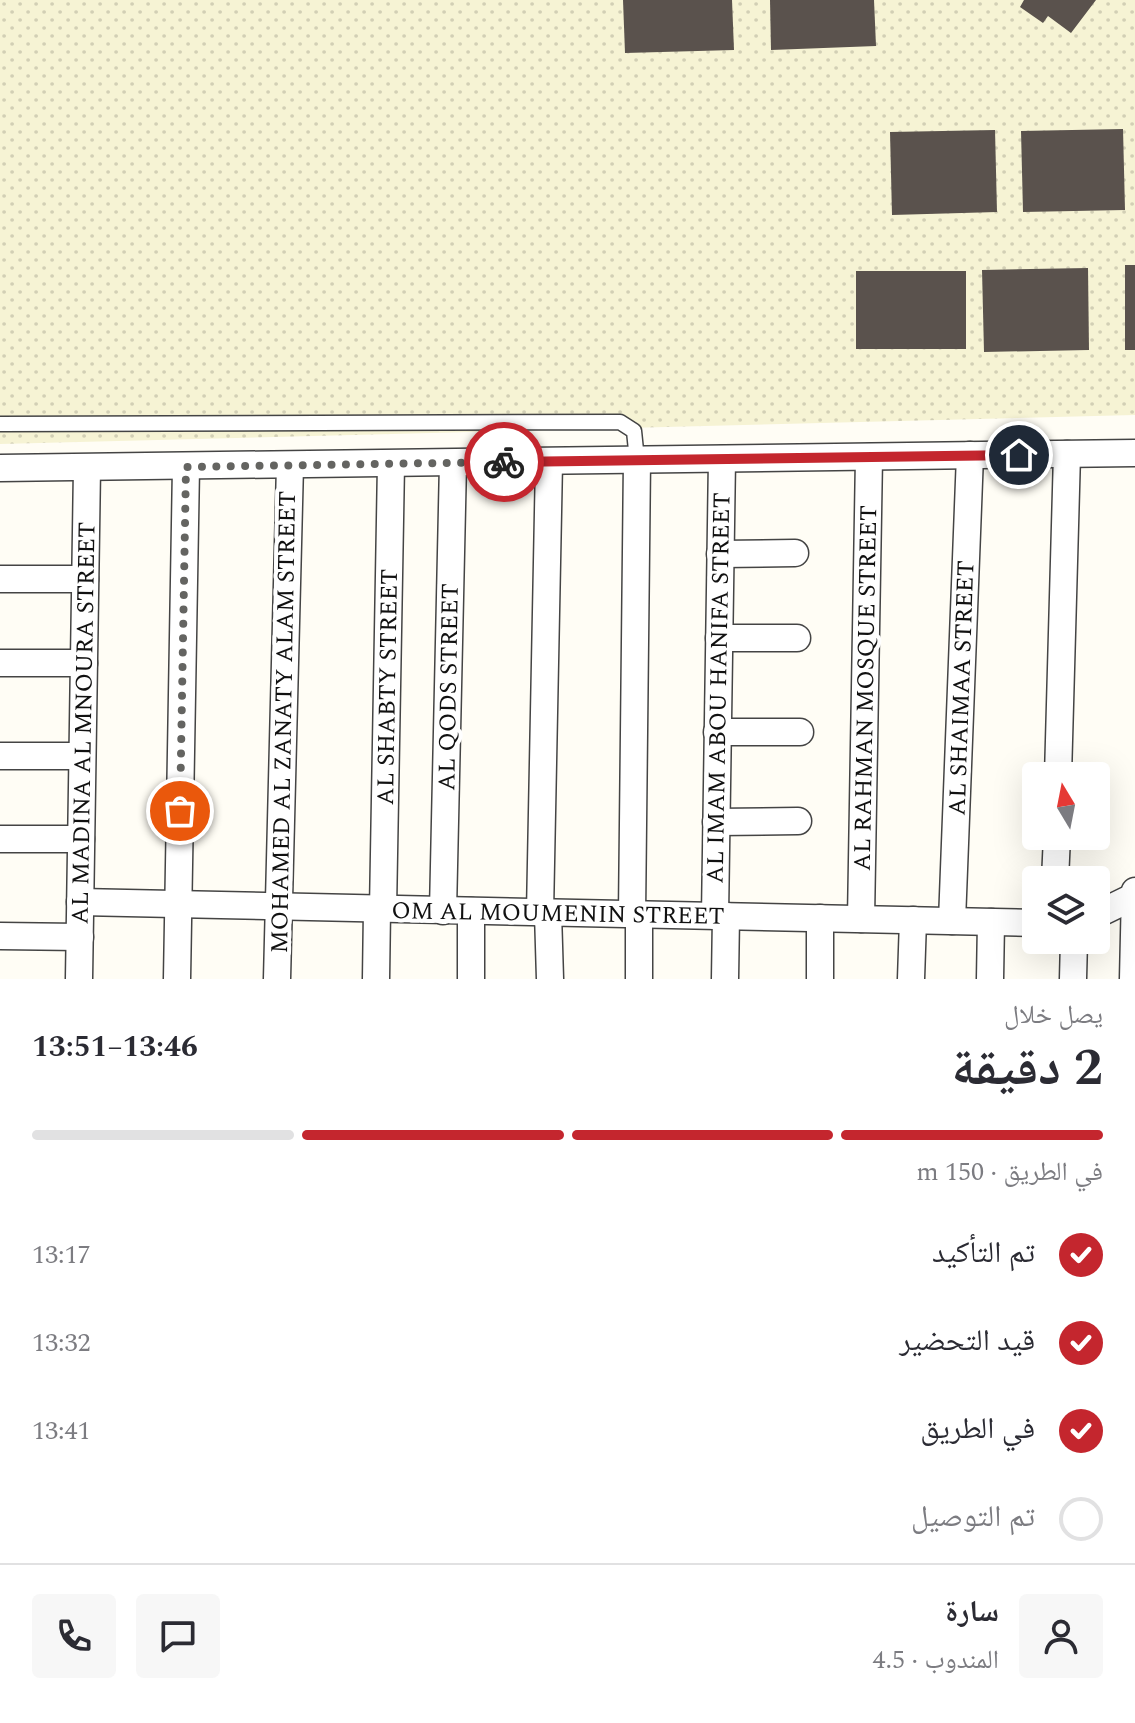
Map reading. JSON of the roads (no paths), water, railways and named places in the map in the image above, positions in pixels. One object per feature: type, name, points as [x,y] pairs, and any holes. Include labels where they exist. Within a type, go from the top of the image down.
[{"type":"street","points":[[0,468],[1135,453]]},
{"type":"street","points":[[1058,762],[1067,454]]},
{"type":"street","name":"AL SHAIMAA STREET","points":[[952,921],[970,455]]},
{"type":"street","name":"AL RAHMAN MOSQUE STREET","points":[[861,919],[869,457]]},
{"type":"street","name":"AL IMAM ABOU HANIFA STREET","points":[[722,459],[716,822],[725,979]]},
{"type":"street","points":[[637,460],[636,915],[639,979]]},
{"type":"street","points":[[549,462],[544,913],[550,979]]},
{"type":"street","name":"AL QODS STREET","points":[[443,911],[453,463]]},
{"type":"street","name":"AL SHABTY STREET","points":[[376,979],[391,464]]},
{"type":"street","name":"MOHAMED AL ZANATY ALAM STREET","points":[[277,979],[290,465]]},
{"type":"street","points":[[177,979],[186,467]]},
{"type":"street","name":"AL MADINA AL MNOURA STREET","points":[[79,979],[87,468]]},
{"type":"street","points":[[720,554],[795,553]]},
{"type":"street","points":[[0,579],[85,579]]},
{"type":"street","points":[[719,638],[797,638]]},
{"type":"street","points":[[0,663],[84,663]]},
{"type":"street","points":[[717,732],[800,732]]},
{"type":"street","points":[[0,756],[82,756]]},
{"type":"street","points":[[716,822],[798,821]]},
{"type":"street","points":[[0,839],[81,839]]},
{"type":"street","points":[[1110,907],[1135,894],[1133,979]]},
{"type":"street","name":"OM AL MOUMENIN STREET","points":[[80,902],[1022,923]]},
{"type":"street","points":[[471,911],[471,979]]},
{"type":"street","points":[[820,918],[820,979]]},
{"type":"street","points":[[911,979],[913,920]]},
{"type":"street","points":[[990,979],[991,922]]},
{"type":"street","points":[[0,936],[80,937]]},
{"type":"street","points":[[1073,979],[1074,954]]},
{"type":"lane","points":[[0,424],[620,422],[634,431],[637,460]]}]
